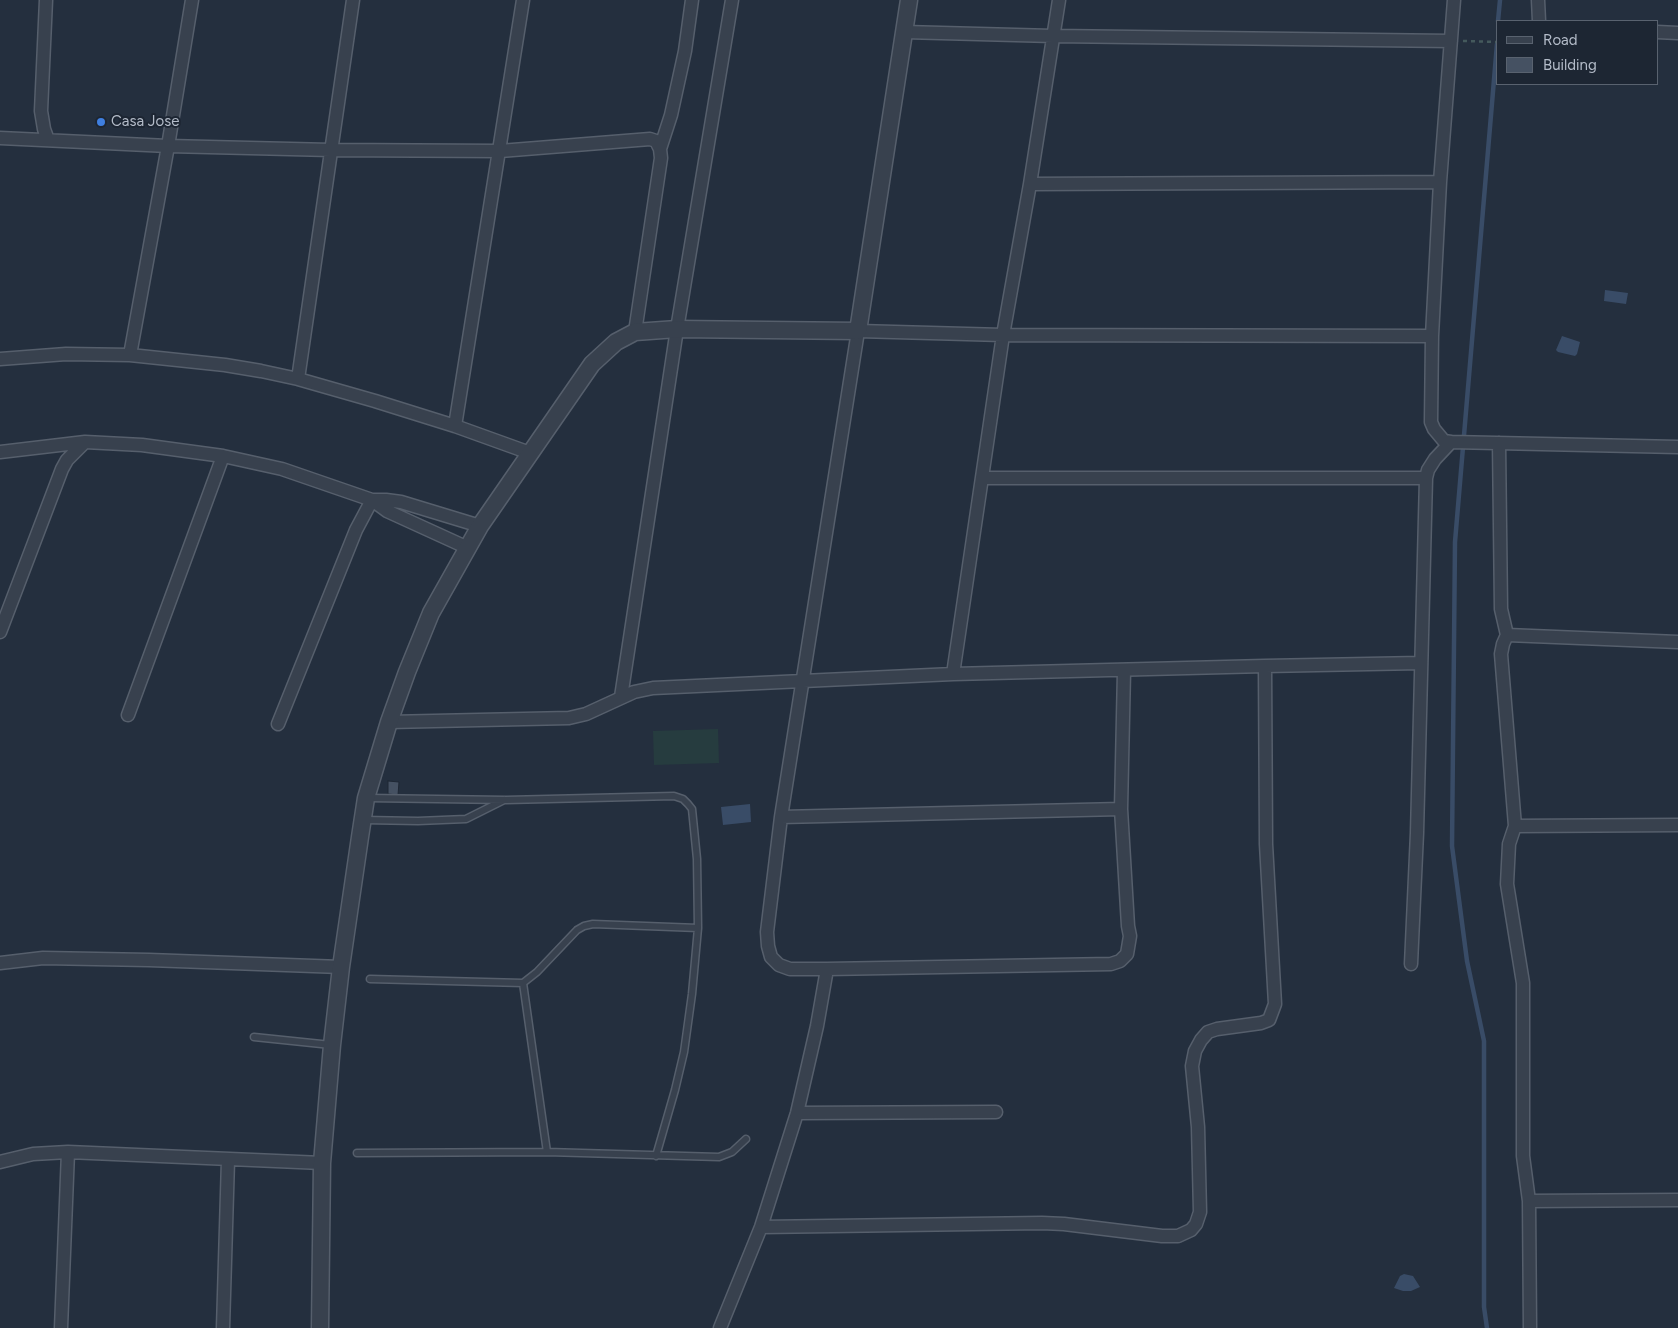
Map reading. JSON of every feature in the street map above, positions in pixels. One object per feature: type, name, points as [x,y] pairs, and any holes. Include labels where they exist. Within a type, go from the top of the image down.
[{"type":"street","points":[[46,0],[41,111],[44,130],[48,140]]},
{"type":"street","points":[[130,355],[192,0]]},
{"type":"street","points":[[298,379],[353,0]]},
{"type":"street","points":[[455,426],[523,0]]},
{"type":"street","points":[[660,149],[671,115],[685,51],[692,0]]},
{"type":"street","points":[[621,697],[677,329],[732,0]]},
{"type":"street","points":[[909,0],[781,817],[767,932],[771,957],[779,964],[790,968],[827,969],[1111,964],[1120,961],[1127,954],[1130,936],[1121,809],[1124,671]]},
{"type":"street","points":[[953,674],[1003,336],[1060,0]]},
{"type":"street","points":[[1454,0],[1440,182],[1432,336],[1432,422],[1434,429],[1444,441],[1456,443],[1678,447]]},
{"type":"street","points":[[1538,0],[1539,20]]},
{"type":"street","points":[[904,32],[1053,36],[1451,41]]},
{"type":"street","points":[[1658,32],[1678,33]]},
{"type":"street","points":[[0,138],[168,146],[331,150],[500,151],[644,138],[656,141],[660,149],[661,158],[635,332]]},
{"type":"street","points":[[1030,184],[1440,182]]},
{"type":"street","points":[[320,1328],[322,1163],[332,1045],[341,967],[366,798],[389,722],[431,613],[480,526],[592,364],[616,342],[635,332],[677,329],[858,331],[1003,336],[1432,336]]},
{"type":"street","points":[[0,359],[66,354],[130,355],[224,365],[298,379],[455,426],[530,453]]},
{"type":"street","points":[[0,632],[62,469],[70,456],[85,442]]},
{"type":"street","points":[[0,452],[85,442],[142,446],[223,456],[282,470],[372,500],[387,511],[468,548]]},
{"type":"street","points":[[1410,964],[1416,850],[1426,478],[1434,460],[1456,443]]},
{"type":"street","points":[[1499,443],[1501,609],[1507,635],[1501,654],[1515,826],[1510,844],[1506,884],[1523,983],[1523,1156],[1529,1201],[1530,1328]]},
{"type":"street","points":[[128,715],[223,456]]},
{"type":"street","points":[[983,478],[1426,478]]},
{"type":"street","points":[[372,500],[401,502],[480,526]]},
{"type":"street","points":[[278,724],[356,530],[372,500]]},
{"type":"street","points":[[1507,635],[1678,642]]},
{"type":"street","points":[[389,722],[569,718],[586,714],[634,692],[653,688],[953,674],[1420,663]]},
{"type":"street","points":[[761,1227],[1042,1223],[1162,1236],[1178,1236],[1191,1230],[1196,1224],[1200,1212],[1198,1127],[1192,1066],[1195,1051],[1208,1032],[1218,1028],[1261,1023],[1268,1020],[1275,1004],[1266,844],[1265,666]]},
{"type":"street","points":[[781,817],[1121,809]]},
{"type":"street","points":[[1515,826],[1678,826]]},
{"type":"street","points":[[0,963],[43,958],[140,959],[341,967]]},
{"type":"street","points":[[720,1328],[761,1227],[797,1112],[817,1026],[827,969]]},
{"type":"street","points":[[797,1112],[996,1112]]},
{"type":"street","points":[[0,1162],[33,1154],[68,1152],[322,1163]]},
{"type":"street","points":[[61,1328],[68,1152]]},
{"type":"street","points":[[223,1328],[228,1160]]},
{"type":"street","points":[[1529,1201],[1678,1200]]},
{"type":"lane","points":[[366,798],[506,800],[674,796],[684,799],[692,809],[697,859],[698,928],[684,1052],[656,1156]]},
{"type":"lane","points":[[363,820],[418,821],[466,819],[506,800]]},
{"type":"lane","points":[[370,979],[523,982],[537,972],[577,930],[584,926],[593,924],[698,928]]},
{"type":"lane","points":[[523,982],[547,1152]]},
{"type":"lane","points":[[254,1038],[332,1045]]},
{"type":"lane","points":[[357,1153],[547,1152],[719,1158],[732,1152],[746,1139]]},
{"type":"path","points":[[1451,41],[1496,42]]},
{"type":"green space","points":[[718,729],[719,763],[654,765],[653,731]]},
{"type":"water","points":[[1605,290],[1628,293],[1626,304],[1604,301]]},
{"type":"water","points":[[1562,336],[1580,342],[1575,356],[1556,350]]},
{"type":"water","points":[[750,804],[751,822],[723,825],[721,807]]},
{"type":"water","points":[[1404,1274],[1413,1276],[1420,1287],[1411,1291],[1394,1288],[1400,1276]]},
{"type":"building","points":[[388,781],[399,782],[398,795],[388,794]]},
{"type":"waterway","points":[[1498,20],[1500,0]]},
{"type":"waterway","points":[[1487,1328],[1484,1307],[1484,1041],[1467,961],[1452,846],[1455,542],[1496,56]]},
{"type":"place","name":"Casa Jose","points":[[101,122]]}]
